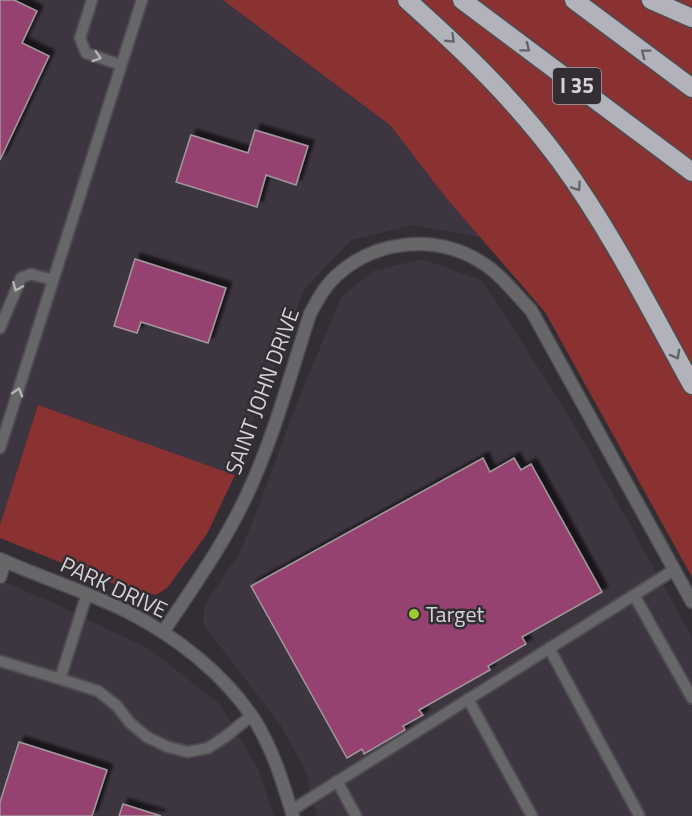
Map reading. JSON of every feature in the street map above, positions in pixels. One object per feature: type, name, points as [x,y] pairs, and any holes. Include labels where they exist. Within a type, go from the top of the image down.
[{"type":"highway","points":[[407,0],[487,74],[560,161],[624,261],[692,385]]},
{"type":"highway","name":"I 35","points":[[462,0],[692,171]]},
{"type":"highway","points":[[574,0],[692,88]]},
{"type":"highway","points":[[651,0],[692,18]]},
{"type":"street","name":"SAINT JOHN DRIVE","points":[[163,632],[223,541],[240,510],[267,447],[310,314],[319,296],[334,277],[372,252],[395,245],[420,243],[440,245],[482,262],[498,274],[531,310],[692,602]]},
{"type":"street","points":[[0,577],[3,560]]},
{"type":"street","name":"PARK DRIVE","points":[[3,560],[128,612],[163,632],[193,654],[239,699],[251,716],[282,776],[292,813]]},
{"type":"lane","points":[[92,0],[80,38],[86,53],[121,65]]},
{"type":"lane","points":[[0,448],[142,0]]},
{"type":"lane","points":[[0,328],[4,309],[21,278],[31,274],[53,280]]},
{"type":"lane","points":[[292,813],[337,782],[674,570]]},
{"type":"lane","points":[[60,679],[87,594]]},
{"type":"lane","points":[[634,595],[692,698]]},
{"type":"lane","points":[[549,648],[638,816]]},
{"type":"lane","points":[[0,661],[98,692],[117,706],[130,723],[147,737],[168,747],[188,752],[208,748],[251,716]]},
{"type":"lane","points":[[468,699],[532,816]]},
{"type":"lane","points":[[337,782],[356,816]]},
{"type":"shaded area","points":[[0,0],[223,0],[390,125],[447,199],[480,237],[413,225],[351,240],[304,290],[257,409],[235,475],[38,405],[0,525]]},
{"type":"shaded area","points":[[223,0],[692,0],[692,577],[545,312],[447,199],[390,125]]},
{"type":"shaded area","points":[[422,259],[481,280],[575,426],[692,637],[692,816],[317,816],[305,770],[281,726],[203,624],[205,604],[240,552],[295,408],[341,297],[373,271]]},
{"type":"shaded area","points":[[38,405],[235,475],[207,534],[167,588],[156,595],[124,588],[0,538],[0,525]]},
{"type":"shaded area","points":[[0,580],[149,649],[220,704],[258,769],[274,816],[0,816]]},
{"type":"building","points":[[0,0],[14,0],[37,11],[22,43],[49,56],[0,160]]},
{"type":"building","points":[[255,130],[308,146],[296,185],[266,175],[257,207],[176,182],[191,135],[248,153]]},
{"type":"building","points":[[135,259],[226,288],[208,343],[141,322],[137,333],[114,326]]},
{"type":"building","name":"Target","points":[[483,458],[490,472],[514,458],[521,470],[531,464],[602,592],[522,637],[526,644],[488,666],[490,670],[419,710],[423,715],[403,726],[405,730],[364,754],[362,749],[347,758],[251,586]]},
{"type":"building","points":[[19,742],[107,770],[92,816],[0,816],[0,802]]},
{"type":"building","points":[[123,804],[161,816],[119,816]]},
{"type":"place","name":"Target","points":[[414,614]]}]
